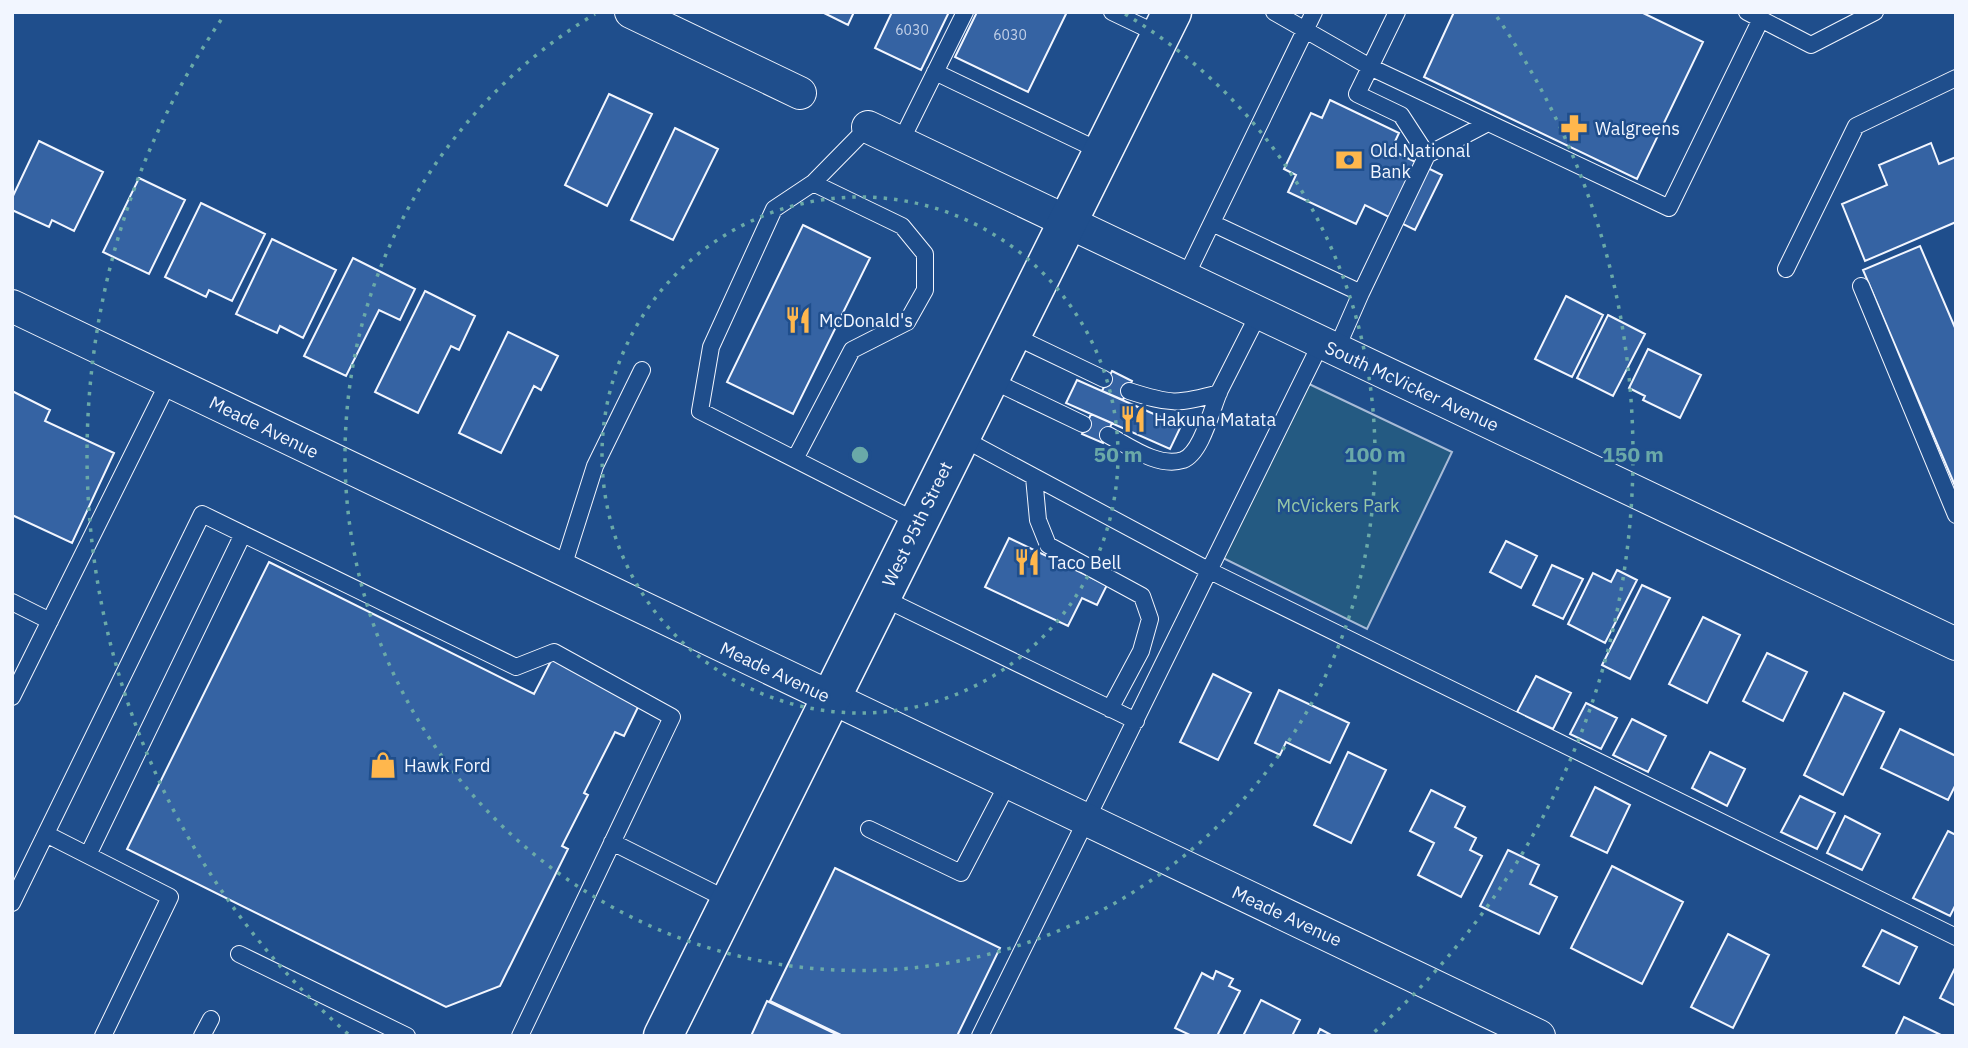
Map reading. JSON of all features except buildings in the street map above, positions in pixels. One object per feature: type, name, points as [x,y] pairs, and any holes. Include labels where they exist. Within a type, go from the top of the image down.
[{"type":"main road","name":"West 95th Street","points":[[663,1036],[1166,24]]},
{"type":"street","points":[[631,12],[800,93]]},
{"type":"street","name":"South McVicker Avenue","points":[[868,127],[1956,644]]},
{"type":"street","name":"Meade Avenue","points":[[12,306],[1539,1036]]},
{"type":"lane","points":[[900,143],[965,12]]},
{"type":"lane","points":[[1112,12],[1166,24]]},
{"type":"lane","points":[[1275,12],[1370,67],[1670,208],[1754,15],[1811,44],[1875,12]]},
{"type":"lane","points":[[1185,278],[1314,12]]},
{"type":"lane","points":[[1397,12],[1357,94],[1401,115],[1427,155]]},
{"type":"lane","points":[[935,72],[1102,152]]},
{"type":"lane","points":[[1786,269],[1856,126],[1956,78]]},
{"type":"lane","points":[[980,1036],[1210,571],[1328,346],[1362,293],[1427,155],[1488,123]]},
{"type":"lane","points":[[868,127],[813,183],[774,209],[711,347],[700,411],[918,522]]},
{"type":"lane","points":[[795,459],[852,350],[907,322],[925,290],[925,254],[902,226],[813,183]]},
{"type":"lane","points":[[1212,223],[1362,293]]},
{"type":"lane","points":[[1861,286],[1956,515]]},
{"type":"lane","points":[[1108,435],[1159,461],[1184,460],[1193,451],[1208,425],[1219,393],[1259,313]]},
{"type":"lane","points":[[1012,335],[1104,379]]},
{"type":"lane","points":[[562,570],[595,466],[642,370]]},
{"type":"lane","points":[[989,379],[1083,424]]},
{"type":"lane","points":[[12,697],[169,381]]},
{"type":"lane","points":[[1129,391],[1159,401],[1183,403],[1219,393]]},
{"type":"lane","points":[[960,437],[1210,571],[1956,937]]},
{"type":"lane","points":[[1034,477],[1038,520],[1048,545],[1142,596],[1150,619],[1141,651],[1110,709]]},
{"type":"lane","points":[[12,904],[202,514],[516,667],[554,652],[672,717],[520,1036]]},
{"type":"lane","points":[[88,855],[243,534]]},
{"type":"lane","points":[[881,597],[1136,721]]},
{"type":"lane","points":[[12,602],[50,621]]},
{"type":"lane","points":[[869,829],[961,873],[1008,783]]},
{"type":"lane","points":[[46,834],[170,897],[103,1036]]},
{"type":"lane","points":[[612,842],[730,901]]},
{"type":"lane","points":[[239,954],[407,1036]]},
{"type":"lane","points":[[202,1036],[211,1019]]},
{"type":"green space","name":"McVickers Park","points":[[1307,383],[1452,452],[1367,629],[1223,558]]},
{"type":"place","name":"Walgreens","points":[[1574,128]]},
{"type":"place","name":"Old National Bank","points":[[1349,160]]},
{"type":"place","name":"McDonald's","points":[[798,320]]},
{"type":"place","name":"Hakuna Matata","points":[[1133,419]]},
{"type":"place","name":"Taco Bell","points":[[1027,562]]},
{"type":"place","name":"Hawk Ford","points":[[383,765]]}]
